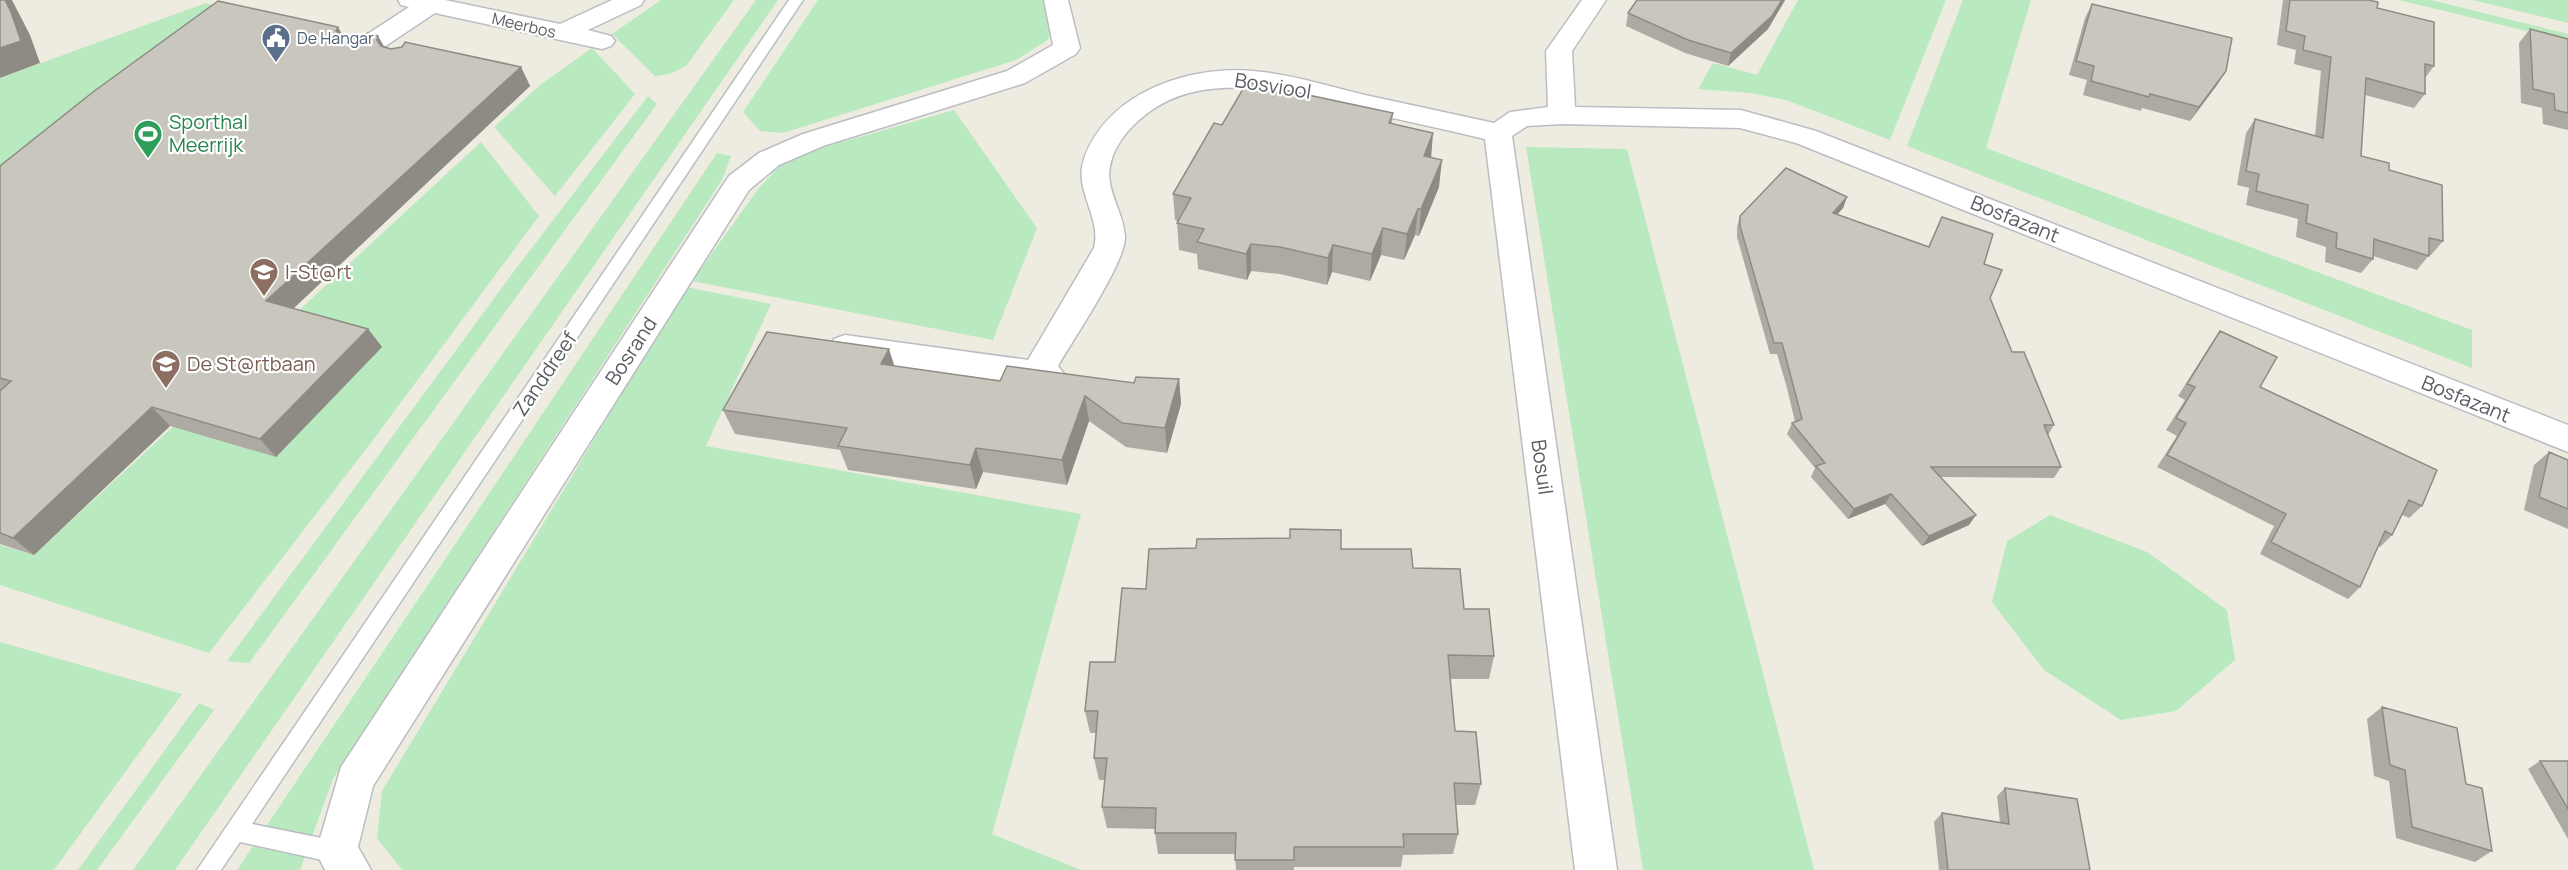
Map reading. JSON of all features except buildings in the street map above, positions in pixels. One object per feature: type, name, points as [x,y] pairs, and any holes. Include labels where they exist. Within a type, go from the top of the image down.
[{"type":"street","points":[[562,33],[632,0]]},
{"type":"street","name":"Bosrand","points":[[343,861],[356,780],[739,183],[769,159],[805,144],[1016,77],[1067,48],[1056,0]]},
{"type":"street","points":[[1498,133],[1520,118],[1562,115],[1559,51],[1594,0]]},
{"type":"street","points":[[363,49],[421,2]]},
{"type":"street","points":[[407,49],[421,2]]},
{"type":"street","name":"Meerbos","points":[[421,2],[602,41]]},
{"type":"street","name":"Bosviool","points":[[1037,374],[1101,264],[1111,241],[1095,180],[1097,158],[1118,123],[1142,104],[1172,89],[1201,82],[1224,78],[1262,80],[1498,133]]},
{"type":"street","name":"Bosfazant","points":[[1562,115],[1742,119],[1806,137],[2568,439]]},
{"type":"street","name":"Bosuil","points":[[1498,133],[1596,870]]},
{"type":"street","points":[[821,343],[1080,379]]},
{"type":"lane","name":"Zanddreef","points":[[208,870],[796,0]]},
{"type":"lane","points":[[235,831],[343,861]]},
{"type":"green space","points":[[661,0],[734,0],[686,66],[670,74],[655,76],[612,34]]},
{"type":"green space","points":[[756,0],[778,0],[175,870],[133,870]]},
{"type":"green space","points":[[818,0],[1046,0],[1052,26],[1048,40],[1016,60],[783,133],[760,131],[743,112]]},
{"type":"green space","points":[[1798,0],[1946,0],[1890,140],[1786,100],[1750,93],[1698,89],[1713,63],[1757,75]]},
{"type":"green space","points":[[1963,0],[2031,0],[1986,148],[2472,330],[2472,368],[1907,146]]},
{"type":"green space","points":[[2399,0],[2431,0],[2568,34],[2568,41]]},
{"type":"green space","points":[[2473,0],[2568,0],[2568,23]]},
{"type":"green space","points":[[206,3],[236,11],[0,201],[0,78]]},
{"type":"green space","points":[[592,48],[635,94],[555,196],[494,127],[540,85]]},
{"type":"green space","points":[[648,96],[657,104],[249,663],[227,661],[515,270]]},
{"type":"green space","points":[[954,110],[1037,228],[993,340],[692,281],[759,188],[781,164],[825,147]]},
{"type":"green space","points":[[481,142],[539,216],[373,440],[209,653],[0,585],[0,545],[34,555]]},
{"type":"green space","points":[[1526,147],[1627,149],[1814,870],[1643,870]]},
{"type":"green space","points":[[717,153],[731,156],[722,180],[333,779],[300,870],[237,870]]},
{"type":"green space","points":[[686,287],[771,304],[706,446],[1081,514],[992,834],[1081,870],[402,870],[377,838],[382,791]]},
{"type":"green space","points":[[2050,515],[2147,552],[2227,610],[2235,660],[2176,711],[2121,720],[2044,670],[1992,602],[2007,541]]},
{"type":"green space","points":[[0,642],[182,694],[54,870],[0,870]]},
{"type":"green space","points":[[199,703],[214,710],[97,870],[78,870]]},
{"type":"place","name":"De Hangar","points":[[276,64]]},
{"type":"place","name":"Sporthal Meerrijk","points":[[148,160]]},
{"type":"place","name":"I-St@rt","points":[[264,298]]},
{"type":"place","name":"De St@rtbaan","points":[[166,390]]}]
